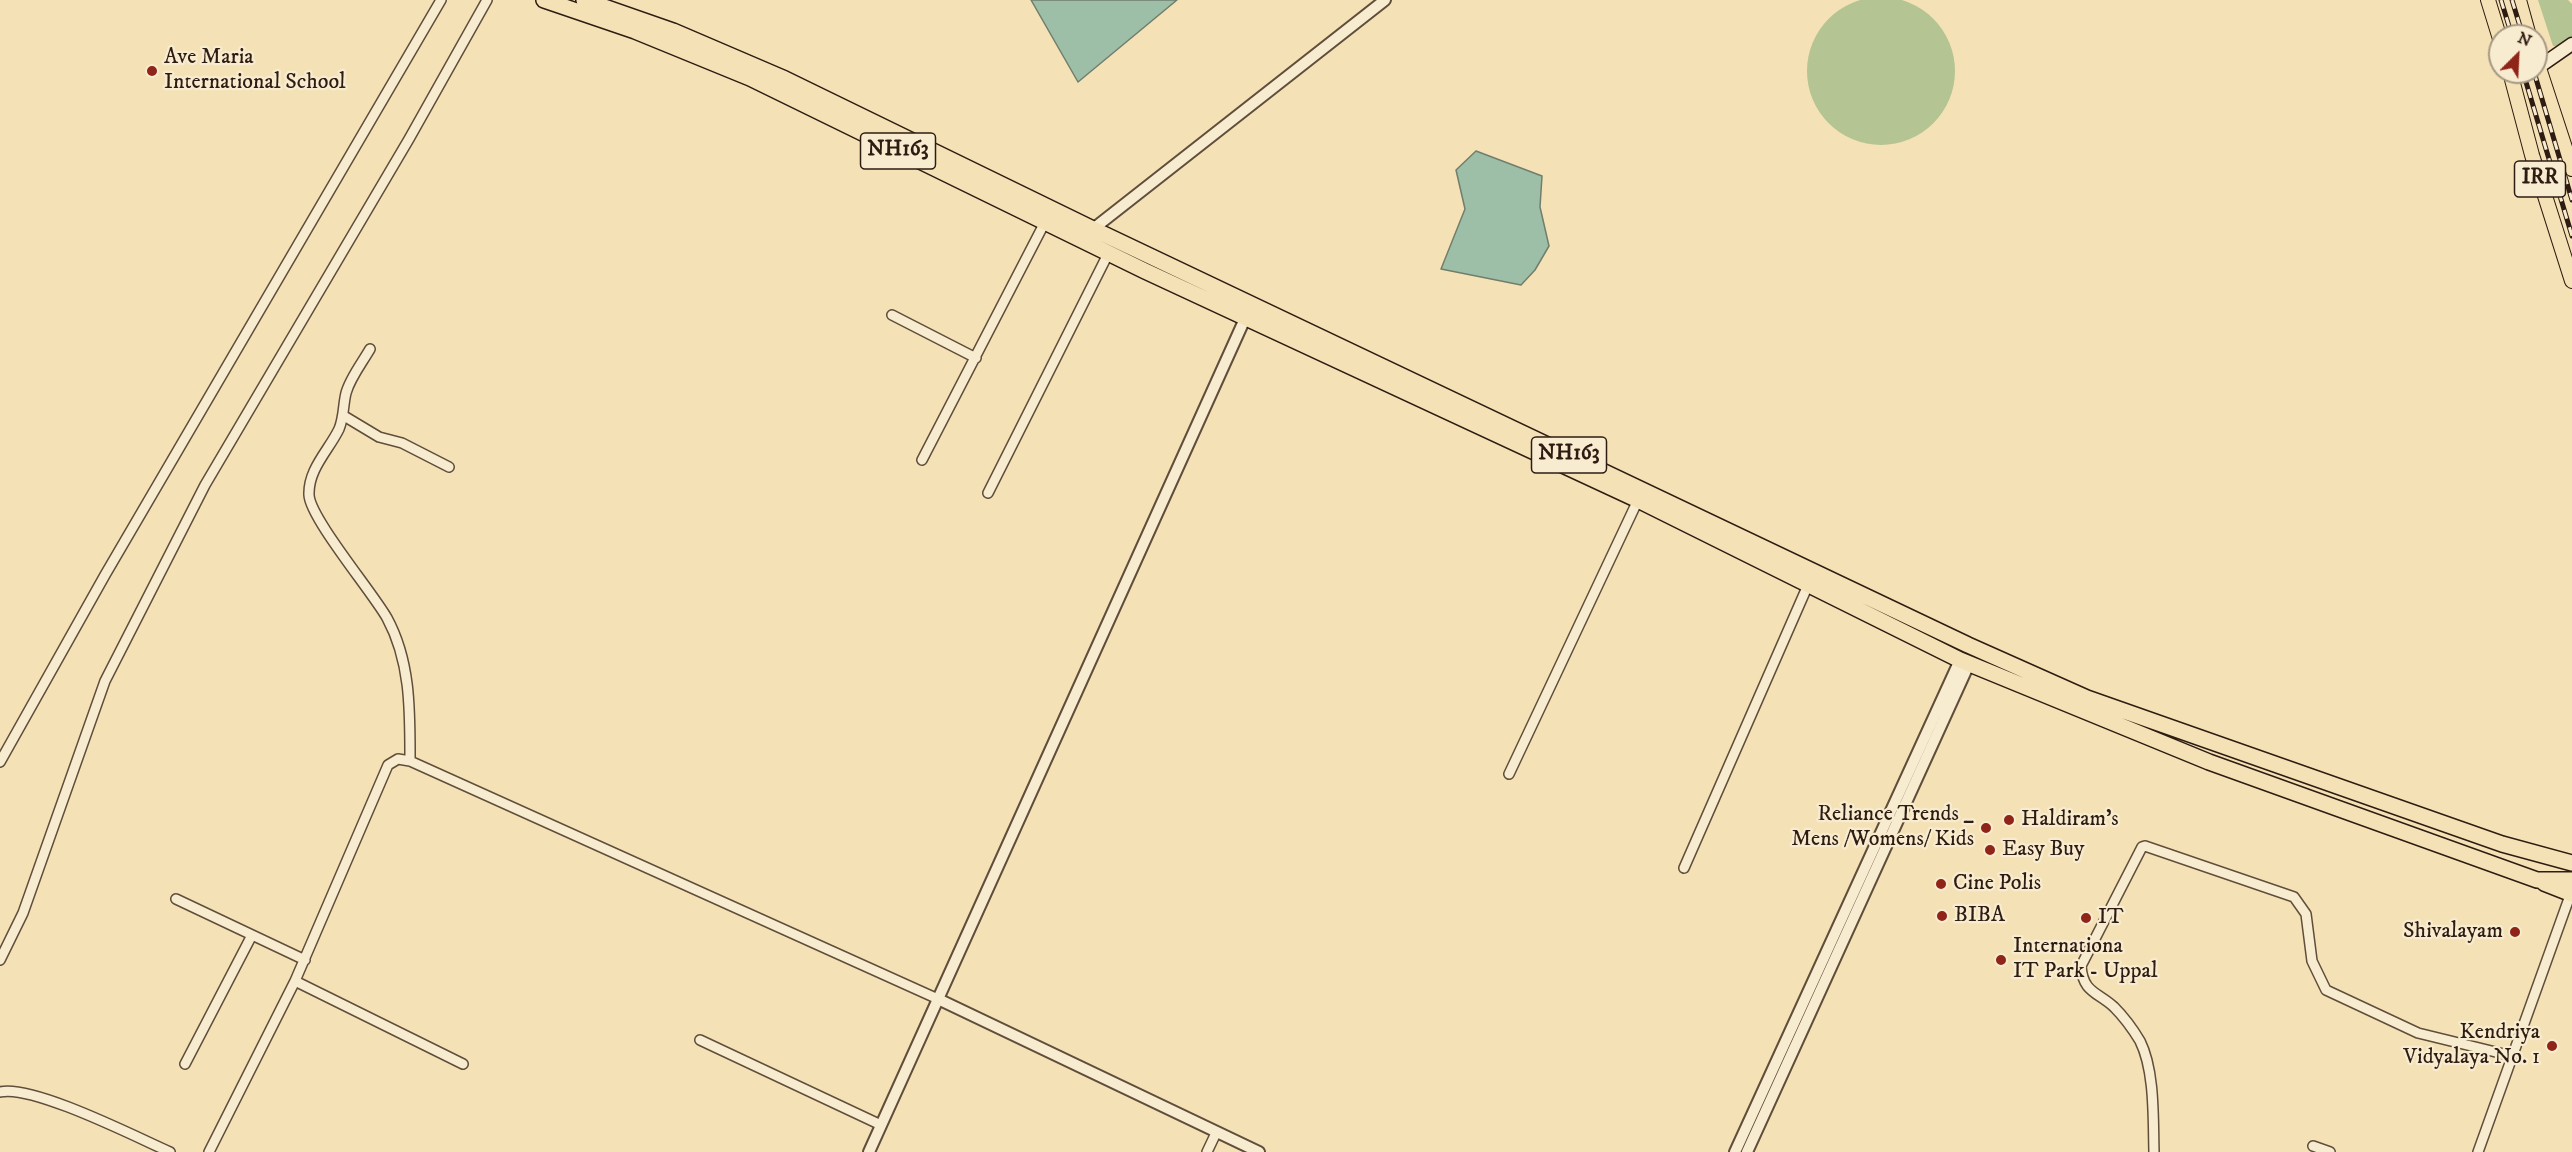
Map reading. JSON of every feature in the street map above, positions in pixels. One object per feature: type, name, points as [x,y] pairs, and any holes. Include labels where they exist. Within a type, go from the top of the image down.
[{"type":"highway","name":"NH163","points":[[544,0],[673,31],[779,76],[1093,229],[1249,311],[1965,662],[2201,759],[2537,880],[2572,889]]},
{"type":"highway","name":"NH163","points":[[584,0],[600,12],[750,78],[1108,254],[1249,311],[2087,698],[2502,844],[2572,862]]},
{"type":"highway","points":[[1084,242],[1093,229]]},
{"type":"main road","points":[[2488,0],[2495,24]]},
{"type":"main road","points":[[2519,0],[2526,24]]},
{"type":"main road","points":[[2548,59],[2572,44]]},
{"type":"main road","name":"IRR","points":[[2513,84],[2532,155],[2572,280]]},
{"type":"main road","name":"IRR","points":[[2541,84],[2572,169]]},
{"type":"street","points":[[0,762],[105,575],[441,0]]},
{"type":"street","points":[[0,960],[23,914],[105,681],[205,485],[409,138],[487,0]]},
{"type":"street","points":[[1093,229],[1384,0]]},
{"type":"street","points":[[922,460],[1044,224]]},
{"type":"street","points":[[988,493],[1108,254]]},
{"type":"street","points":[[869,1152],[1249,311]]},
{"type":"street","points":[[892,315],[976,358]]},
{"type":"street","points":[[370,349],[347,389],[344,416],[314,475],[309,489],[310,500],[323,525],[388,619],[397,641],[407,675],[410,761]]},
{"type":"street","points":[[344,416],[379,437],[402,443],[449,467]]},
{"type":"street","points":[[1509,774],[1638,500]]},
{"type":"street","points":[[1684,868],[1808,585]]},
{"type":"street","points":[[1747,1152],[1819,983],[1965,662]]},
{"type":"street","points":[[209,1152],[305,960],[388,765],[398,759],[410,761],[938,999],[1259,1152]]},
{"type":"street","points":[[2154,1152],[2151,1085],[2140,1042],[2115,1008],[2088,988],[2082,978],[2081,966],[2142,847],[2145,846],[2294,897],[2306,914],[2312,961],[2326,990],[2418,1033],[2512,1056]]},
{"type":"street","points":[[2478,1152],[2572,889]]},
{"type":"street","points":[[176,899],[305,960]]},
{"type":"street","points":[[185,1064],[252,934]]},
{"type":"street","points":[[295,981],[463,1064]]},
{"type":"street","points":[[1735,1152],[1819,983]]},
{"type":"street","points":[[700,1040],[881,1125]]},
{"type":"street","points":[[0,1092],[26,1092],[49,1099],[170,1152]]},
{"type":"street","points":[[1207,1152],[1216,1133]]},
{"type":"street","points":[[2313,1146],[2330,1152]]},
{"type":"shaded area","points":[[1881,-3],[1909,2],[1934,18],[1950,43],[1955,71],[1950,99],[1934,124],[1909,140],[1881,145],[1853,140],[1828,124],[1812,99],[1807,71],[1812,43],[1828,18],[1853,2]]},
{"type":"shaded area","points":[[1031,0],[1177,0],[1078,82]]},
{"type":"shaded area","points":[[2538,0],[2568,0],[2572,4],[2572,38],[2559,46],[2553,46],[2548,24],[2546,24]]},
{"type":"shaded area","points":[[1476,151],[1542,176],[1540,207],[1549,246],[1535,270],[1521,285],[1441,269],[1465,209],[1456,170]]},
{"type":"railway","points":[[2501,0],[2508,24]]},
{"type":"railway","points":[[2512,0],[2519,24]]},
{"type":"railway","points":[[2527,84],[2572,236]]},
{"type":"railway","points":[[2538,84],[2572,200]]},
{"type":"place","name":"Ave Maria International School","points":[[152,71]]},
{"type":"place","name":"Haldiram's","points":[[2009,820]]},
{"type":"place","name":"Reliance Trends _ Mens /Womens/ Kids","points":[[1986,828]]},
{"type":"place","name":"Easy Buy","points":[[1990,850]]},
{"type":"place","name":"Cine Polis","points":[[1941,884]]},
{"type":"place","name":"BIBA","points":[[1942,916]]},
{"type":"place","name":"IT","points":[[2086,918]]},
{"type":"place","name":"Shivalayam","points":[[2515,932]]},
{"type":"place","name":"Internationa IT Park - Uppal","points":[[2001,960]]},
{"type":"place","name":"Kendriya Vidyalaya No. 1","points":[[2552,1046]]}]
